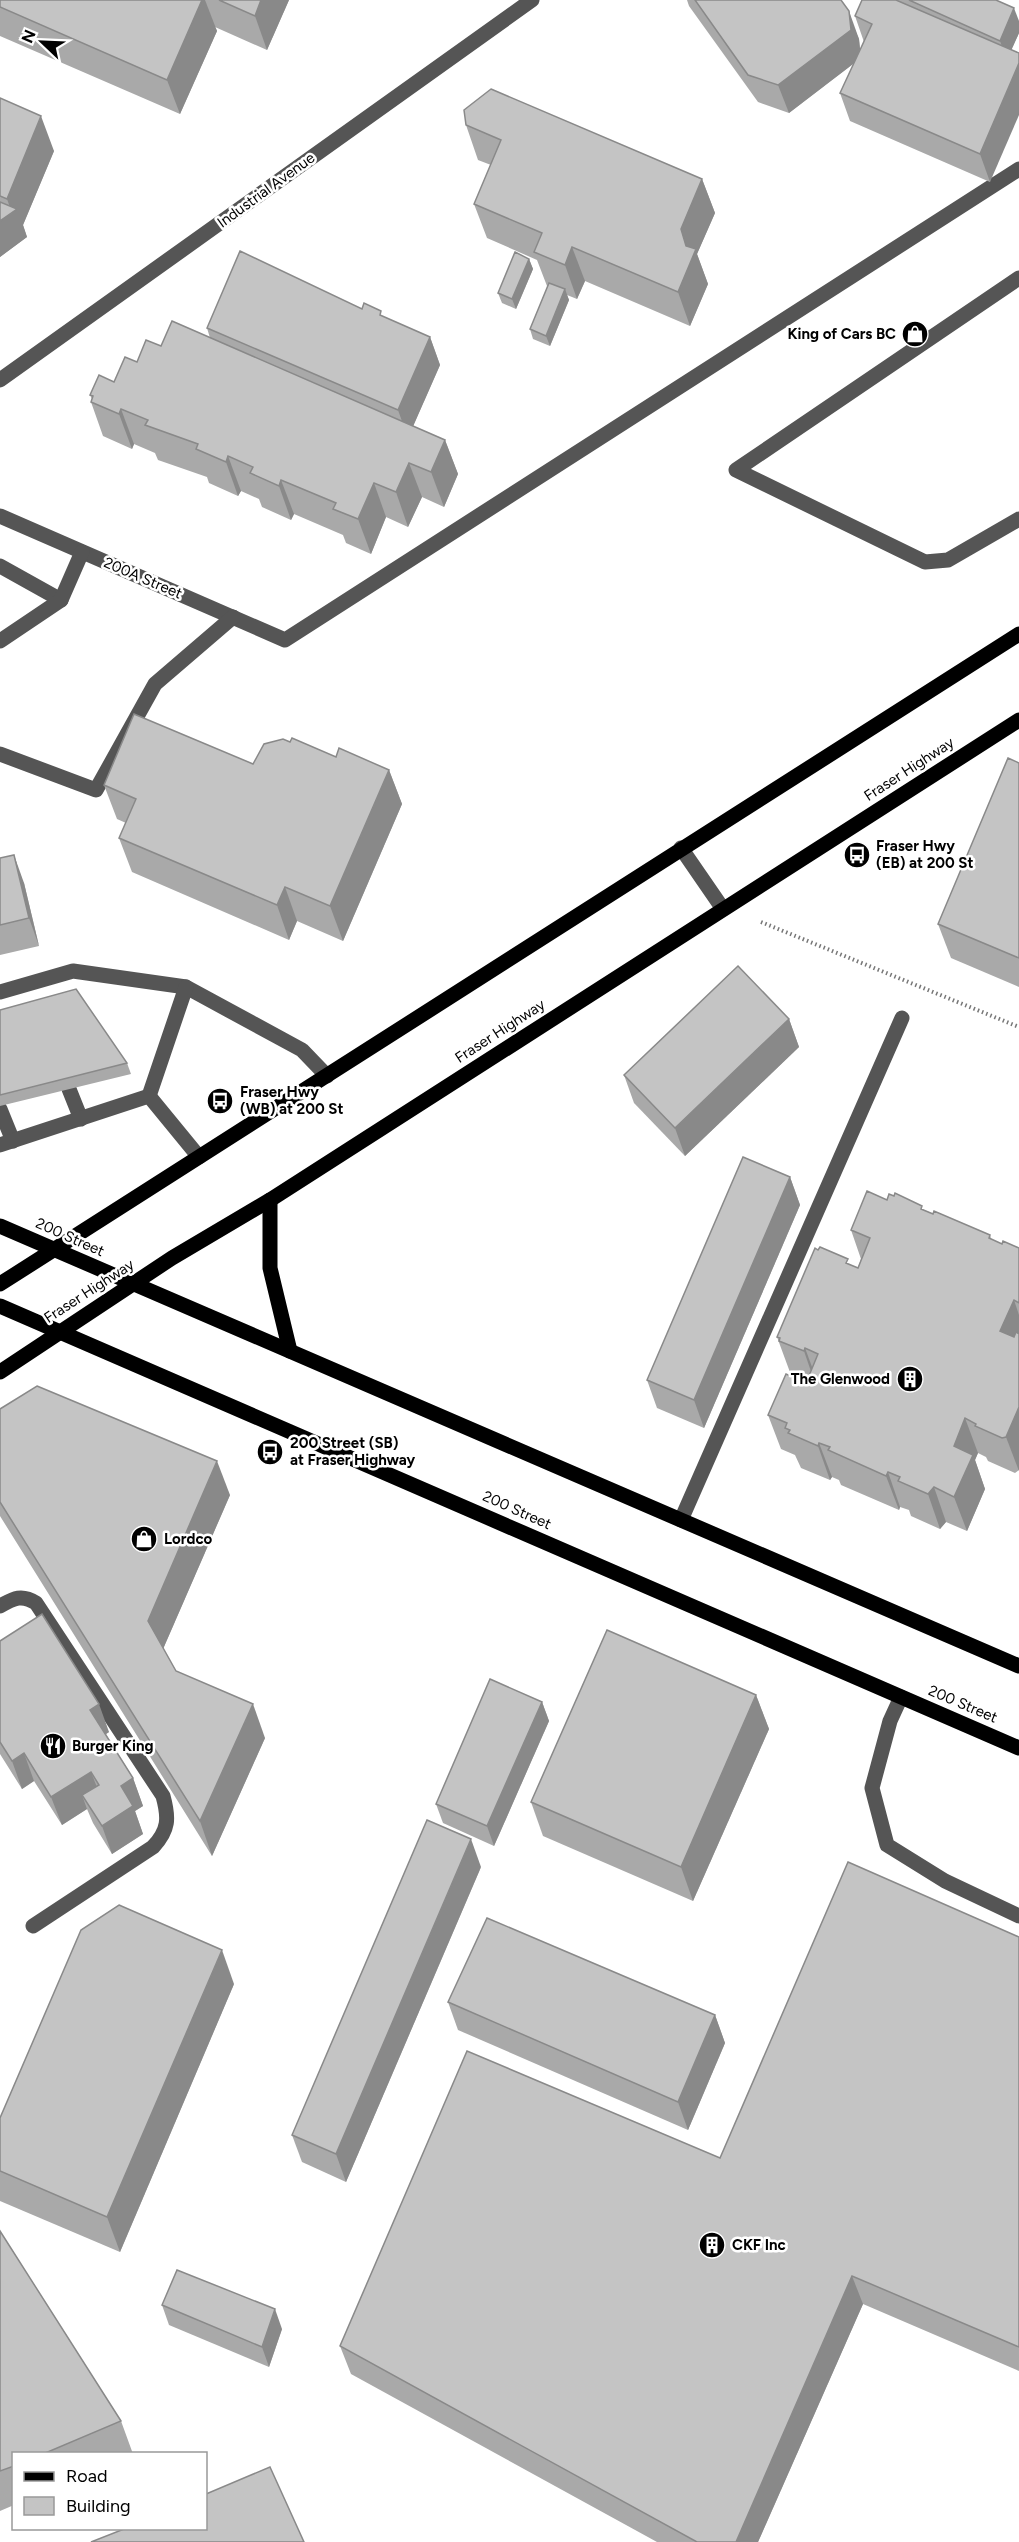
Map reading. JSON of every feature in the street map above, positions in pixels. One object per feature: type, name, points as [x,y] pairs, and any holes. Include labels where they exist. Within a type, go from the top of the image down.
[{"type":"main road","points":[[0,1284],[1019,633]]},
{"type":"main road","name":"Fraser Highway","points":[[0,1372],[132,1284],[270,1200],[1019,720]]},
{"type":"main road","points":[[270,1200],[270,1268],[290,1351]]},
{"type":"main road","name":"200 Street","points":[[0,1226],[1019,1666]]},
{"type":"main road","name":"200 Street","points":[[0,1306],[1019,1748]]},
{"type":"street","name":"Industrial Avenue","points":[[0,380],[532,0]]},
{"type":"street","name":"200A Street","points":[[0,516],[285,640],[1019,169]]},
{"type":"street","points":[[1019,278],[736,470],[925,562],[948,560],[1019,519]]},
{"type":"street","points":[[0,640],[62,600],[82,552]]},
{"type":"street","points":[[0,566],[62,600]]},
{"type":"street","points":[[0,754],[96,790],[155,684],[233,617]]},
{"type":"street","points":[[681,848],[723,909]]},
{"type":"street","points":[[0,993],[73,971],[186,987],[302,1050],[327,1076]]},
{"type":"street","points":[[27,985],[34,1002]]},
{"type":"street","points":[[149,1096],[186,987]]},
{"type":"street","points":[[681,1520],[902,1018]]},
{"type":"street","points":[[69,1089],[81,1119]]},
{"type":"street","points":[[0,1109],[7,1143],[149,1096]]},
{"type":"street","points":[[149,1096],[199,1157]]},
{"type":"street","points":[[0,1606],[14,1598],[26,1597],[36,1603],[163,1797],[169,1817],[165,1835],[153,1847],[33,1926]]},
{"type":"street","points":[[901,1697],[890,1721],[872,1788],[887,1845],[945,1881],[1019,1916]]},
{"type":"path","points":[[755,920],[1019,1028]]},
{"type":"building","points":[[0,0],[202,0],[167,80],[0,7]]},
{"type":"building","points":[[219,0],[261,0],[255,16]]},
{"type":"building","points":[[695,0],[841,0],[849,11],[851,30],[778,85],[748,75]]},
{"type":"building","points":[[862,0],[896,0],[1019,53],[1019,63],[980,154],[840,93],[872,24],[855,16]]},
{"type":"building","points":[[909,0],[996,0],[1014,8],[1000,41]]},
{"type":"building","points":[[491,89],[702,179],[681,229],[686,246],[696,249],[678,292],[572,247],[565,265],[534,252],[542,233],[474,204],[501,140],[466,125],[464,110]]},
{"type":"building","points":[[0,98],[41,116],[7,199],[0,196]]},
{"type":"building","points":[[0,202],[17,209],[0,221]]},
{"type":"building","points":[[240,251],[362,309],[364,303],[381,311],[380,315],[430,337],[398,410],[207,328]]},
{"type":"building","points":[[515,252],[529,259],[512,299],[498,293]]},
{"type":"building","points":[[549,283],[565,289],[546,336],[530,329]]},
{"type":"building","points":[[172,321],[445,440],[431,472],[409,463],[396,492],[374,483],[358,519],[333,509],[336,503],[281,480],[279,486],[250,473],[253,467],[228,456],[226,462],[196,449],[198,444],[145,425],[148,420],[121,409],[119,414],[91,402],[93,396],[90,395],[99,375],[114,382],[125,357],[137,362],[146,340],[161,346]]},
{"type":"building","points":[[134,714],[253,764],[264,744],[283,739],[290,742],[292,738],[336,757],[339,748],[389,770],[330,906],[285,887],[277,905],[119,838],[136,799],[104,785]]},
{"type":"building","points":[[1008,758],[1019,763],[1019,958],[938,924]]},
{"type":"building","points":[[14,855],[29,918],[0,925],[0,858]]},
{"type":"building","points":[[738,966],[789,1019],[675,1128],[624,1075]]},
{"type":"building","points":[[76,989],[127,1063],[0,1095],[0,1010]]},
{"type":"building","points":[[743,1157],[790,1177],[694,1400],[647,1380]]},
{"type":"building","name":"The Glenwood","points":[[867,1191],[887,1200],[889,1194],[894,1196],[895,1193],[922,1206],[921,1209],[933,1214],[934,1211],[990,1235],[989,1238],[1002,1244],[1003,1241],[1019,1248],[1019,1303],[1014,1300],[1000,1331],[1014,1337],[1016,1332],[1019,1334],[1019,1407],[1006,1437],[1002,1438],[975,1426],[976,1424],[965,1418],[954,1446],[973,1455],[954,1497],[934,1487],[928,1494],[898,1481],[900,1477],[888,1472],[886,1476],[828,1450],[830,1447],[819,1443],[818,1446],[788,1433],[790,1430],[785,1428],[787,1423],[768,1415],[786,1374],[806,1383],[818,1354],[779,1341],[780,1338],[777,1337],[815,1248],[818,1250],[820,1247],[848,1259],[846,1263],[858,1268],[870,1238],[851,1230]]},
{"type":"building","points":[[37,1386],[217,1461],[148,1621],[176,1671],[253,1704],[200,1821],[0,1502],[0,1409]]},
{"type":"building","name":"Burger King","points":[[42,1614],[99,1704],[90,1710],[133,1778],[121,1786],[133,1806],[102,1826],[82,1795],[99,1785],[91,1772],[51,1797],[24,1753],[12,1761],[0,1742],[0,1641]]},
{"type":"building","points":[[607,1630],[756,1695],[681,1867],[531,1802]]},
{"type":"building","points":[[490,1679],[542,1702],[487,1826],[436,1804]]},
{"type":"building","points":[[427,1820],[471,1839],[336,2154],[292,2135]]},
{"type":"building","name":"CKF Inc","points":[[848,1862],[1019,1937],[1019,2347],[852,2276],[736,2542],[697,2542],[340,2346],[467,2051],[720,2158]]},
{"type":"building","points":[[119,1905],[222,1950],[107,2217],[0,2171],[0,2118],[81,1930]]},
{"type":"building","points":[[487,1918],[715,2015],[678,2102],[448,2002]]},
{"type":"building","points":[[0,2231],[121,2421],[48,2452],[12,2452],[12,2467],[0,2471]]},
{"type":"building","points":[[177,2270],[275,2309],[262,2347],[162,2305]]},
{"type":"building","points":[[270,2467],[304,2542],[91,2542],[121,2530],[207,2530],[207,2494]]},
{"type":"place","name":"King of Cars BC","points":[[915,334]]},
{"type":"place","name":"Fraser Hwy (EB) at 200 St","points":[[857,855]]},
{"type":"place","name":"Fraser Hwy (WB) at 200 St","points":[[220,1101]]},
{"type":"place","name":"The Glenwood","points":[[910,1379]]},
{"type":"place","name":"200 Street (SB) at Fraser Highway","points":[[270,1452]]},
{"type":"place","name":"Lordco","points":[[144,1539]]},
{"type":"place","name":"Burger King","points":[[53,1746]]},
{"type":"place","name":"CKF Inc","points":[[712,2245]]}]
